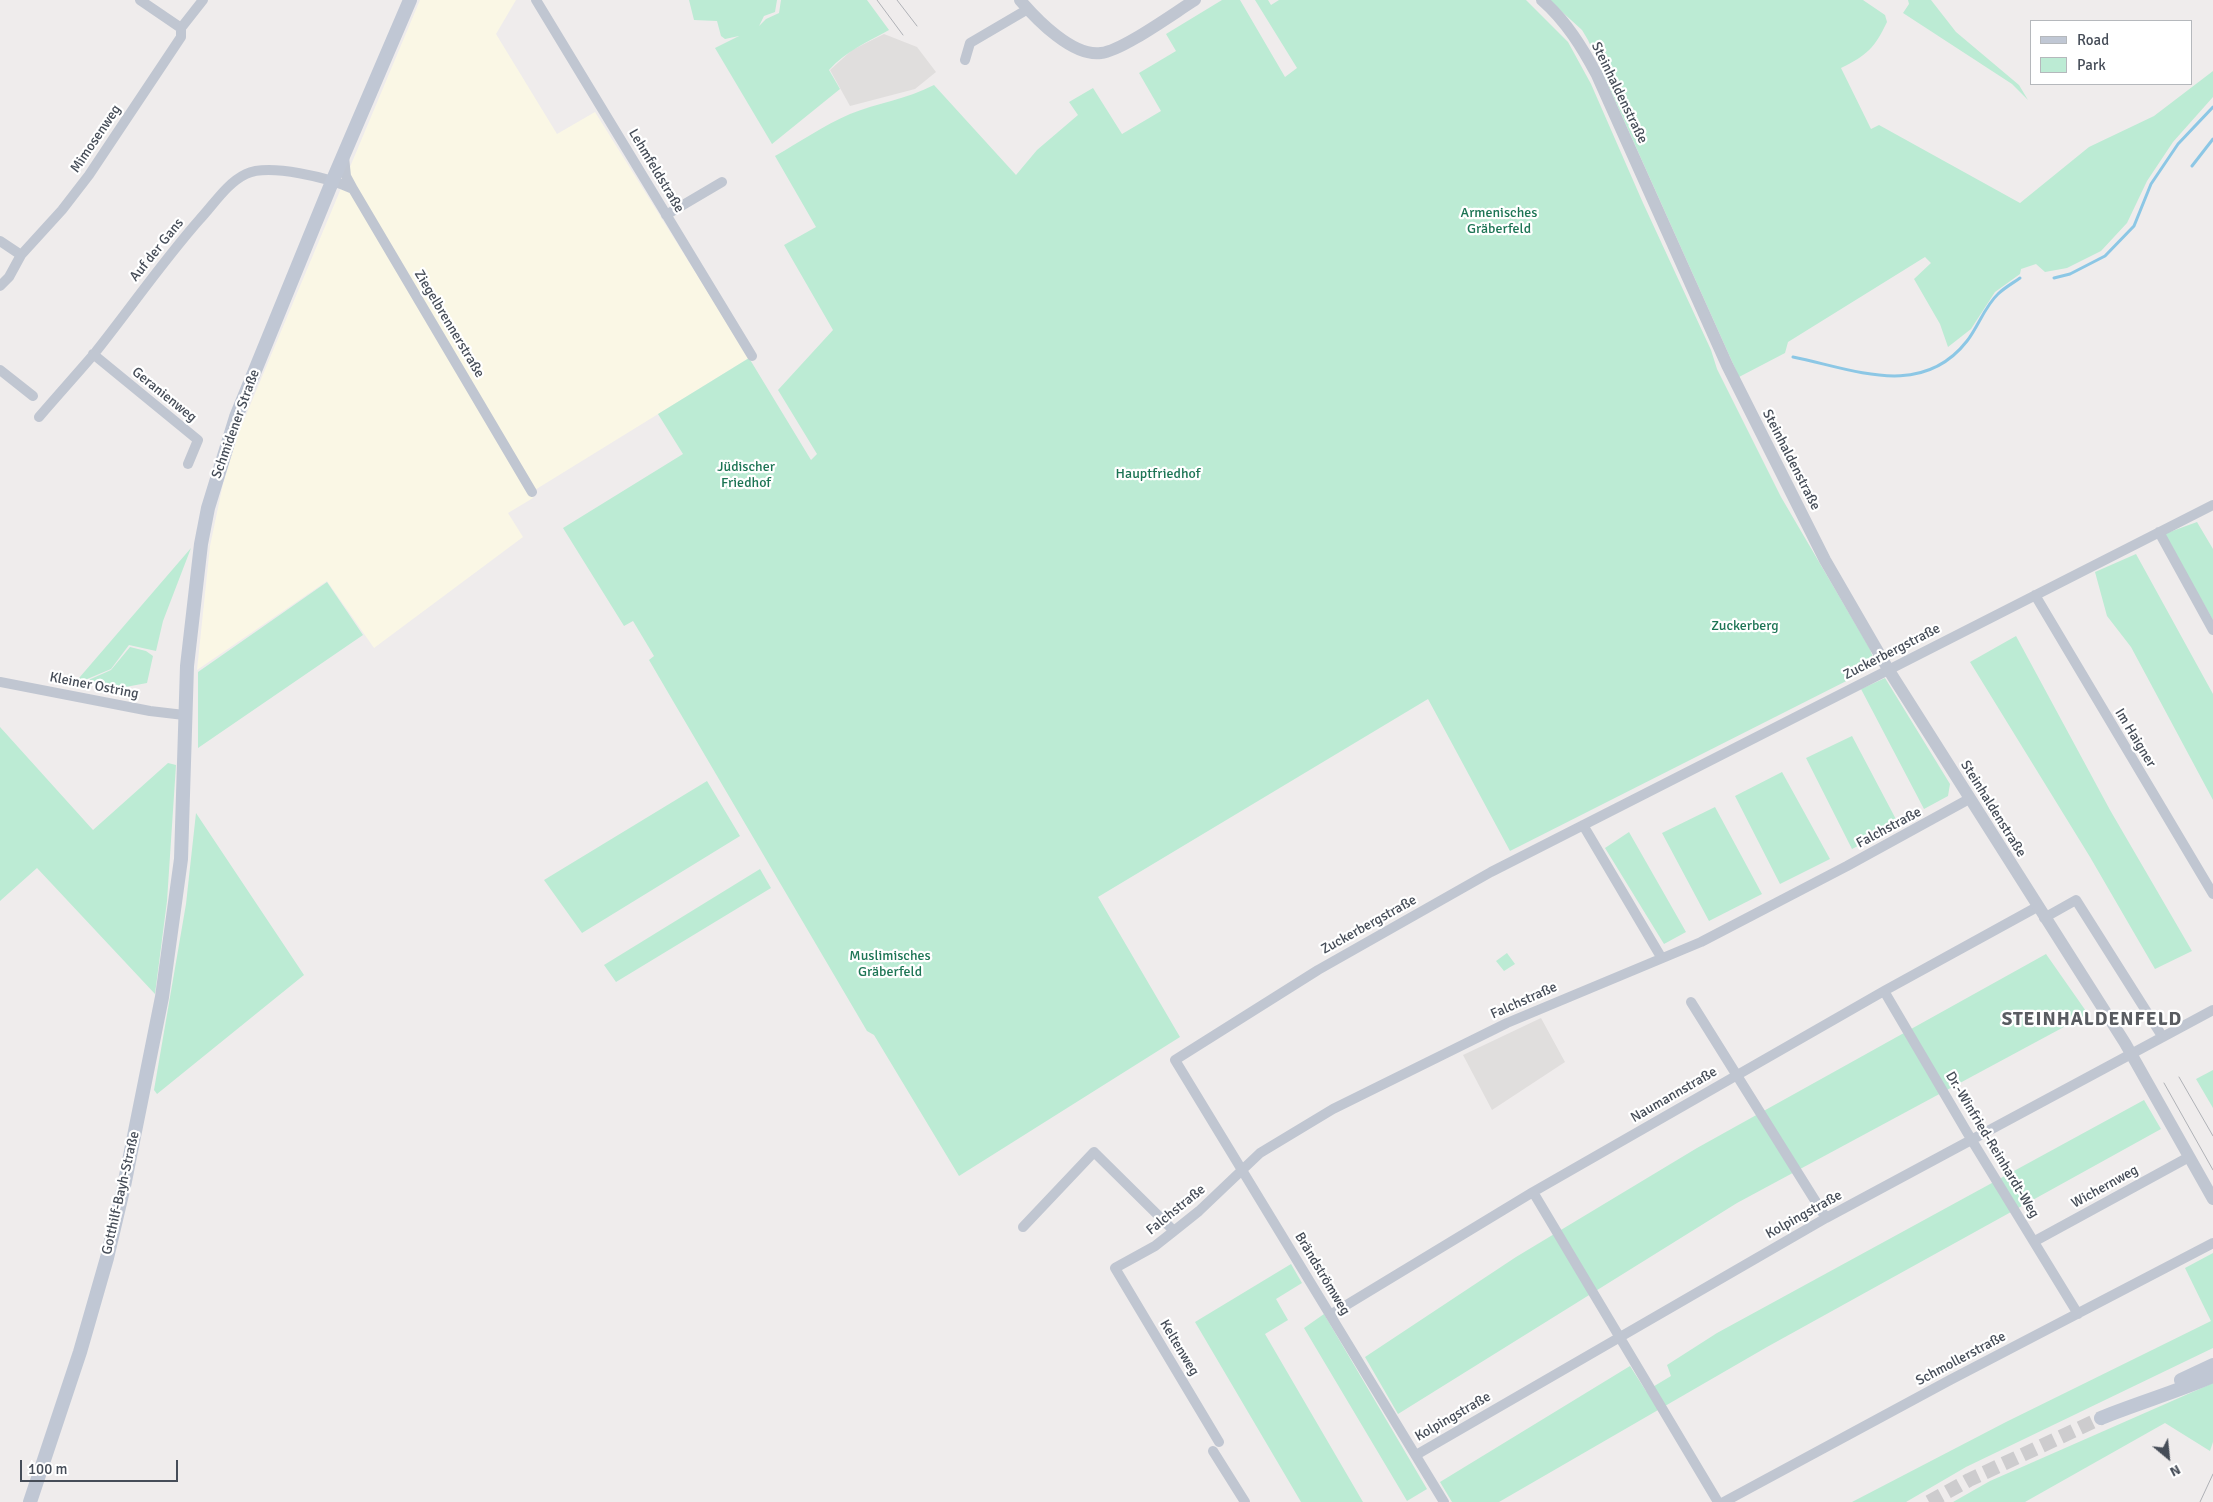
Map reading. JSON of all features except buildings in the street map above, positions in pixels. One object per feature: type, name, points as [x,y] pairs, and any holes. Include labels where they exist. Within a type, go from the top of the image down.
[{"type":"main road","name":"Schmidener Straße","points":[[180,876],[184,804],[186,666],[201,544],[217,474],[236,417],[332,182],[410,0]]},
{"type":"main road","name":"Gotthilf-Bayh-Straße","points":[[30,1502],[80,1352],[107,1258],[124,1186],[162,998],[180,876]]},
{"type":"main road","points":[[2148,1400],[2213,1364]]},
{"type":"main road","points":[[2101,1418],[2148,1400],[2176,1392],[2213,1376]]},
{"type":"street","points":[[140,0],[181,28]]},
{"type":"street","name":"Mimosenweg","points":[[0,286],[9,276],[21,255],[62,210],[89,175],[182,36],[181,28],[203,0]]},
{"type":"street","name":"Lehmfeldstraße","points":[[536,0],[752,356]]},
{"type":"street","points":[[965,60],[970,43],[1024,4],[1070,46],[1084,52],[1101,53],[1121,46],[1195,0]]},
{"type":"street","name":"Steinhaldenstraße","points":[[1542,0],[1564,23],[1587,57],[1727,365],[1825,560],[1888,669],[2130,1054],[2213,1199]]},
{"type":"street","name":"Ziegelbrennerstraße","points":[[344,154],[346,176],[353,189],[532,492]]},
{"type":"street","name":"Auf der Gans","points":[[39,417],[93,354],[174,249],[233,182],[246,174],[263,169],[283,170],[332,182]]},
{"type":"street","points":[[332,182],[353,189]]},
{"type":"street","points":[[666,215],[722,182]]},
{"type":"street","points":[[0,241],[21,255]]},
{"type":"street","name":"Geranienweg","points":[[93,354],[198,440],[188,464]]},
{"type":"street","points":[[0,370],[33,396]]},
{"type":"street","name":"Zuckerbergstraße","points":[[1176,1060],[1318,970],[1491,872],[2213,505]]},
{"type":"street","points":[[2159,532],[2213,630]]},
{"type":"street","name":"Im Haigner","points":[[2035,596],[2211,888]]},
{"type":"street","name":"Kleiner Ostring","points":[[0,682],[150,711],[184,715]]},
{"type":"street","name":"Falchstraße","points":[[1116,1268],[1155,1246],[1174,1231],[1260,1153],[1333,1109],[1507,1023],[1661,957],[1701,942],[1847,866],[1969,799]]},
{"type":"street","points":[[1583,825],[1661,957]]},
{"type":"street","points":[[2044,918],[2076,900],[2162,1036]]},
{"type":"street","name":"Naumannstraße","points":[[1330,1315],[1533,1192],[1884,991],[2037,907]]},
{"type":"street","name":"Dr.-Winfried-Reinhardt-Weg","points":[[1884,991],[1971,1139],[2078,1314]]},
{"type":"street","points":[[1692,1002],[1826,1218]]},
{"type":"street","name":"Kolpingstraße","points":[[1416,1455],[1620,1335],[1826,1218],[2213,1010]]},
{"type":"street","name":"Brändströmweg","points":[[1176,1060],[1444,1502]]},
{"type":"street","points":[[1023,1227],[1094,1152],[1174,1231]]},
{"type":"street","name":"Wichernweg","points":[[2035,1241],[2188,1157]]},
{"type":"street","points":[[1533,1192],[1718,1502]]},
{"type":"street","name":"Schmollerstraße","points":[[1724,1502],[1943,1384],[2213,1243]]},
{"type":"street","name":"Keltenweg","points":[[1116,1268],[1219,1442]]},
{"type":"street","points":[[1213,1451],[1244,1502]]},
{"type":"shaded area","points":[[420,0],[516,0],[496,34],[557,134],[595,112],[749,358],[530,493],[533,498],[508,513],[523,537],[374,648],[327,581],[197,670],[210,546],[223,484],[238,434]]},
{"type":"shaded area","points":[[884,34],[917,47],[936,72],[915,89],[850,106],[830,70],[852,50]]},
{"type":"shaded area","points":[[1541,1018],[1565,1062],[1492,1110],[1463,1055]]},
{"type":"green space","points":[[689,0],[777,0],[775,12],[764,16],[759,26],[766,19],[779,13],[781,0],[867,0],[889,30],[842,57],[829,70],[840,89],[772,144],[715,48],[739,36],[725,39],[721,36],[717,21],[694,20]]},
{"type":"green space","name":"Hauptfriedhof","points":[[1222,0],[1240,0],[1285,77],[1297,68],[1255,0],[1268,0],[1271,5],[1279,0],[1526,0],[1568,42],[1591,84],[1643,203],[1711,350],[1717,369],[1781,497],[1870,649],[1876,666],[1510,851],[1428,699],[1098,897],[1180,1037],[959,1176],[874,1035],[867,1031],[673,701],[649,660],[654,656],[633,621],[624,626],[563,528],[683,454],[658,414],[749,358],[811,460],[817,454],[778,390],[833,330],[784,245],[816,227],[775,156],[840,118],[913,94],[934,85],[1016,175],[1037,150],[1078,115],[1069,102],[1093,88],[1122,134],[1161,111],[1139,73],[1176,51],[1166,34]]},
{"type":"green space","points":[[1549,0],[1863,0],[1885,15],[1887,22],[1874,45],[1864,55],[1841,68],[1871,129],[1879,125],[2020,203],[2089,147],[2154,116],[2213,71],[2213,97],[2173,142],[2147,181],[2127,223],[2101,251],[2067,268],[2045,272],[2036,264],[2021,269],[2020,274],[1995,292],[1971,329],[1948,347],[1940,324],[1914,279],[1931,263],[1925,257],[1788,342],[1785,353],[1739,377],[1588,40],[1582,30]]},
{"type":"green space","points":[[1908,0],[1931,0],[1956,32],[2019,85],[2028,100],[2012,84],[1903,13],[1909,4]]},
{"type":"green space","points":[[2197,522],[2213,549],[2213,620],[2164,534]]},
{"type":"green space","points":[[191,548],[163,621],[156,651],[129,645],[111,669],[73,685]]},
{"type":"green space","points":[[2136,554],[2213,694],[2213,800],[2131,647],[2107,616],[2095,572]]},
{"type":"green space","points":[[327,582],[363,635],[198,748],[198,672]]},
{"type":"green space","points":[[2016,636],[2110,810],[2192,951],[2155,969],[2090,857],[1970,662]]},
{"type":"green space","points":[[130,647],[146,651],[153,656],[147,683],[120,688],[84,682],[111,670]]},
{"type":"green space","points":[[1885,678],[1950,784],[1948,796],[1924,809],[1861,689]]},
{"type":"green space","points":[[0,727],[93,830],[168,763],[176,765],[167,901],[155,994],[37,868],[0,901]]},
{"type":"green space","points":[[1852,736],[1899,825],[1852,849],[1806,758]]},
{"type":"green space","points":[[1782,772],[1830,859],[1780,884],[1735,796]]},
{"type":"green space","points":[[707,781],[740,836],[582,933],[544,880]]},
{"type":"green space","points":[[1715,807],[1762,894],[1709,921],[1662,833]]},
{"type":"green space","points":[[196,813],[304,975],[157,1094],[154,1090],[186,904]]},
{"type":"green space","points":[[1629,832],[1686,932],[1664,944],[1605,848]]},
{"type":"green space","points":[[760,869],[771,888],[616,982],[604,965]]},
{"type":"green space","points":[[1507,953],[1515,964],[1504,971],[1496,961]]},
{"type":"green space","points":[[2046,954],[2088,1014],[1737,1203],[1398,1414],[1365,1357],[1516,1257],[1697,1148]]},
{"type":"green space","points":[[2213,1070],[2213,1108],[2196,1079]]},
{"type":"green space","points":[[2144,1100],[2161,1129],[1767,1347],[1499,1502],[1452,1502],[1440,1482],[1630,1366],[1646,1391],[1671,1376],[1667,1365],[1717,1333]]},
{"type":"green space","points":[[2213,1253],[2213,1348],[1966,1467],[1906,1502],[1852,1502],[2006,1422],[2211,1321],[2185,1268]]},
{"type":"green space","points":[[1291,1264],[1302,1283],[1276,1299],[1288,1320],[1265,1334],[1363,1502],[1301,1502],[1195,1322]]},
{"type":"green space","points":[[1324,1314],[1427,1489],[1407,1501],[1304,1328]]},
{"type":"green space","points":[[2213,1383],[2213,1442],[2210,1451],[2165,1423],[2025,1502],[1953,1502],[1990,1481]]},
{"type":"waterway","points":[[2054,278],[2070,274],[2105,256],[2134,226],[2151,184],[2178,144],[2213,107]]},
{"type":"waterway","points":[[2192,166],[2213,139]]},
{"type":"waterway","points":[[1793,357],[1862,373],[1885,376],[1908,375],[1929,370],[1949,359],[1967,341],[1993,299],[2020,278]]},
{"type":"tunnel","points":[[1929,1502],[1969,1480],[2101,1418]]},
{"type":"tram line","points":[[877,0],[903,35]]},
{"type":"tram line","points":[[897,0],[917,26]]},
{"type":"tram line","points":[[2179,1077],[2213,1136]]},
{"type":"tram line","points":[[2164,1083],[2213,1170]]},
{"type":"tram line","points":[[2200,1502],[2213,1474]]},
{"type":"district","name":"STEINHALDENFELD","points":[[2092,1020]]},
{"type":"park label","name":"Armenisches Gräberfeld","points":[[1499,222]]},
{"type":"park label","name":"Jüdischer Friedhof","points":[[746,476]]},
{"type":"park label","name":"Zuckerberg","points":[[1745,626]]},
{"type":"park label","name":"Muslimisches Gräberfeld","points":[[890,964]]}]
